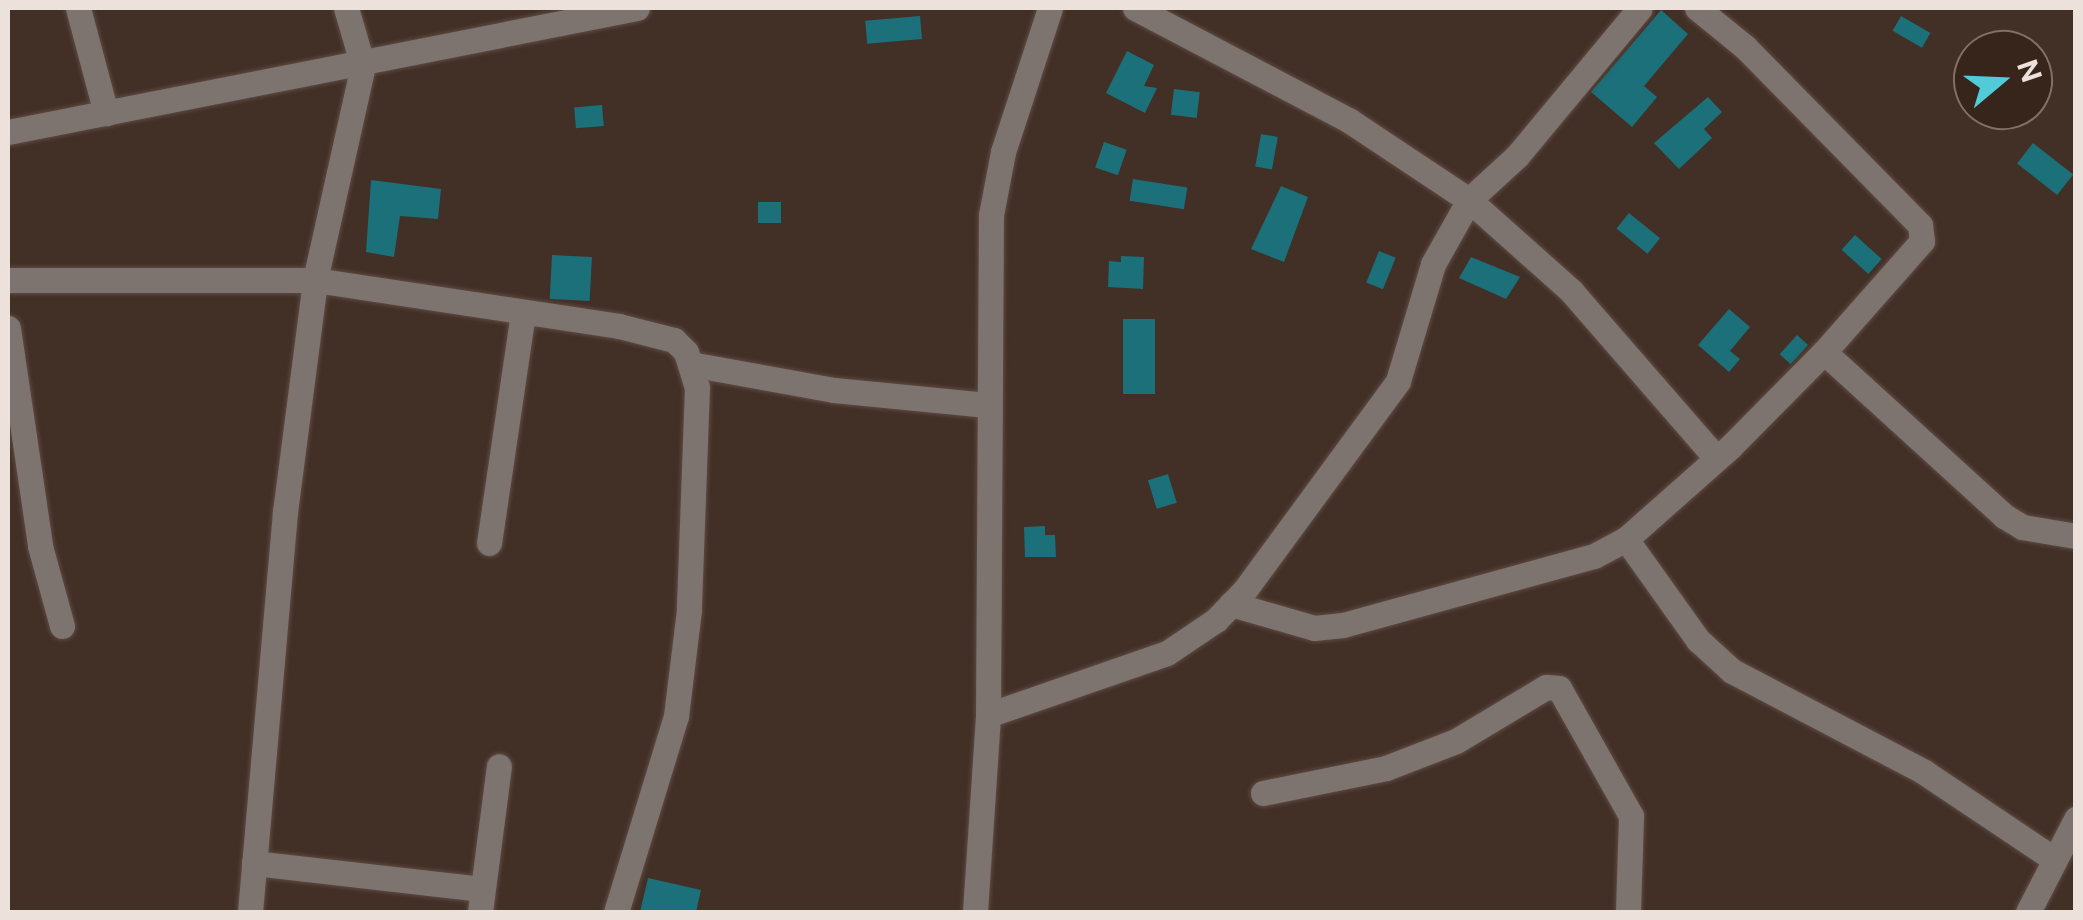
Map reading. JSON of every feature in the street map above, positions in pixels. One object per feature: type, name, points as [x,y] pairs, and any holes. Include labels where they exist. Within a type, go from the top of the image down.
[{"type":"street","points":[[78,8],[106,113]]},
{"type":"street","points":[[250,912],[285,512],[315,280],[363,66],[346,8]]},
{"type":"street","points":[[8,132],[363,66],[637,8]]},
{"type":"street","points":[[975,912],[988,715],[987,405],[994,196],[1050,8]]},
{"type":"street","points":[[1134,8],[1350,121],[1469,200],[1571,291],[1716,458]]},
{"type":"street","points":[[988,715],[1167,653],[1230,604],[1365,434],[1398,381],[1433,264],[1469,200],[1517,156],[1640,8]]},
{"type":"street","points":[[1230,604],[1314,628],[1343,625],[1551,572],[1626,538],[1716,458],[1824,352],[1922,241],[1920,225],[1745,47],[1697,8]]},
{"type":"street","points":[[8,280],[315,280],[674,340],[696,365],[834,390],[987,405]]},
{"type":"street","points":[[489,543],[523,312]]},
{"type":"street","points":[[8,328],[40,546],[62,626]]},
{"type":"street","points":[[1824,352],[2004,516],[2022,527],[2076,536]]},
{"type":"street","points":[[616,912],[676,716],[689,610],[696,365]]},
{"type":"street","points":[[1626,538],[1698,640],[1732,672],[1939,781],[2054,859]]},
{"type":"street","points":[[1264,793],[1386,768],[1456,741],[1546,687],[1559,688],[1630,816],[1628,912]]},
{"type":"street","points":[[254,863],[480,901],[499,766]]},
{"type":"street","points":[[2028,912],[2076,819]]},
{"type":"building","points":[[1661,10],[1688,34],[1644,86],[1657,97],[1632,127],[1591,92]]},
{"type":"building","points":[[920,16],[922,39],[867,44],[865,21]]},
{"type":"building","points":[[1901,16],[1930,33],[1922,48],[1892,31]]},
{"type":"building","points":[[1127,51],[1154,65],[1144,86],[1157,88],[1145,113],[1106,93]]},
{"type":"building","points":[[1174,89],[1200,92],[1197,118],[1171,115]]},
{"type":"building","points":[[1708,97],[1722,112],[1704,129],[1712,138],[1679,169],[1654,143]]},
{"type":"building","points":[[602,105],[604,126],[576,128],[574,107]]},
{"type":"building","points":[[1261,134],[1278,137],[1272,169],[1255,166]]},
{"type":"building","points":[[1104,142],[1127,150],[1118,175],[1095,168]]},
{"type":"building","points":[[2033,143],[2073,174],[2057,195],[2017,163]]},
{"type":"building","points":[[1133,179],[1187,188],[1184,209],[1130,201]]},
{"type":"building","points":[[371,180],[441,189],[438,219],[400,216],[394,257],[366,252]]},
{"type":"building","points":[[1281,186],[1308,197],[1284,262],[1251,249]]},
{"type":"building","points":[[758,202],[781,202],[781,223],[758,223]]},
{"type":"building","points":[[1629,213],[1660,238],[1647,254],[1616,229]]},
{"type":"building","points":[[1855,235],[1882,259],[1868,274],[1842,250]]},
{"type":"building","points":[[1379,251],[1396,258],[1383,289],[1366,283]]},
{"type":"building","points":[[552,255],[592,257],[590,301],[550,299]]},
{"type":"building","points":[[1121,256],[1144,257],[1143,289],[1108,287],[1109,261],[1121,262]]},
{"type":"building","points":[[1471,257],[1520,277],[1506,299],[1459,278]]},
{"type":"building","points":[[1729,309],[1750,327],[1730,351],[1740,359],[1729,372],[1698,345]]},
{"type":"building","points":[[1123,319],[1155,319],[1155,394],[1123,394]]},
{"type":"building","points":[[1797,335],[1808,345],[1791,364],[1780,354]]},
{"type":"building","points":[[1168,474],[1177,503],[1157,509],[1148,480]]},
{"type":"building","points":[[1045,526],[1045,535],[1055,535],[1056,557],[1025,557],[1024,527]]},
{"type":"building","points":[[648,878],[701,890],[696,912],[640,912]]}]
